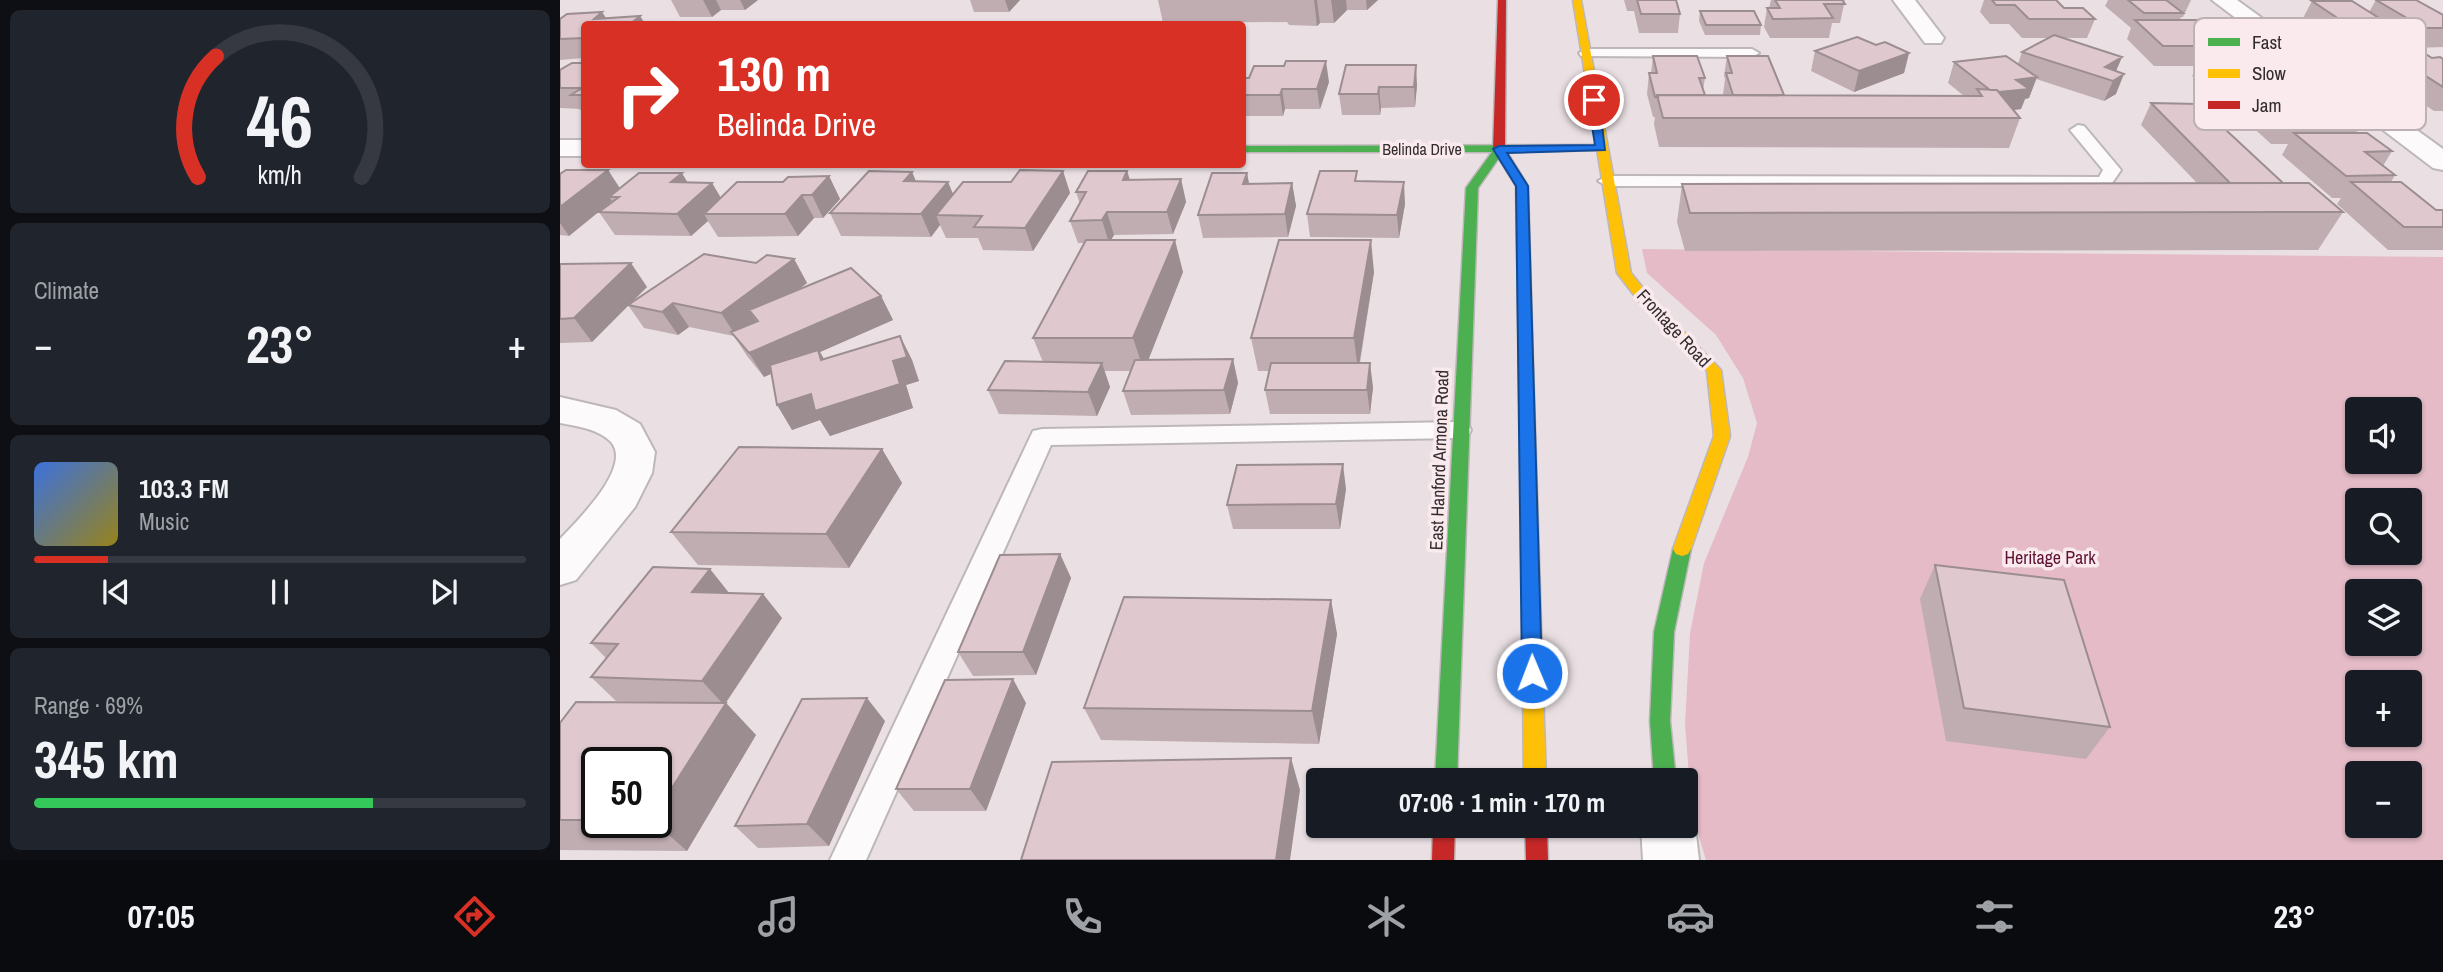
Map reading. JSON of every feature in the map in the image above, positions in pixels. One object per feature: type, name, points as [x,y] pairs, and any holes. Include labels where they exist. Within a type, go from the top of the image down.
[{"type":"main road","points":[[1503,0],[1499,149],[1522,186],[1535,768]]},
{"type":"main road","name":"Frontage Road","points":[[1577,0],[1624,273],[1646,301],[1714,370],[1722,436],[1684,541],[1664,632],[1660,721],[1664,768]]},
{"type":"main road","name":"Belinda Drive","points":[[1246,149],[1601,148]]},
{"type":"main road","name":"East Hanford Armona Road","points":[[1446,768],[1472,188],[1499,149]]},
{"type":"main road","points":[[1443,860],[1444,838]]},
{"type":"main road","points":[[1536,838],[1537,860]]},
{"type":"street","points":[[1904,0],[1933,38]]},
{"type":"street","points":[[2223,0],[2247,18]]},
{"type":"street","points":[[2399,130],[2443,162]]},
{"type":"street","points":[[2415,142],[2443,142]]},
{"type":"street","points":[[560,148],[581,148]]},
{"type":"street","points":[[560,410],[606,419],[628,433],[635,442],[637,461],[629,483],[598,525],[560,568]]},
{"type":"street","points":[[1669,838],[1671,860]]},
{"type":"lane","points":[[1586,53],[1752,53]]},
{"type":"lane","points":[[1607,181],[2104,182],[2112,170],[2077,130]]},
{"type":"lane","points":[[848,860],[1042,438],[1460,430]]},
{"type":"green space","name":"Heritage Park","points":[[1642,249],[2443,257],[2443,860],[1706,860],[1698,834],[1698,768],[1688,768],[1685,724],[1690,633],[1704,563],[1748,457],[1757,423],[1743,378],[1716,335],[1647,273]]},
{"type":"building","points":[[1637,0],[1676,0],[1680,14],[1641,14]]},
{"type":"building","points":[[1775,0],[1842,0],[1845,4],[1824,4],[1833,18],[1773,19],[1767,8],[1780,8]]},
{"type":"building","points":[[1992,0],[2056,0],[2064,8],[2083,8],[2095,19],[2029,19],[2015,5],[1996,5]]},
{"type":"building","points":[[2128,0],[2166,0],[2183,13],[2144,13]]},
{"type":"building","points":[[2376,0],[2416,0],[2443,15],[2443,28],[2426,28],[2426,18],[2407,18]]},
{"type":"building","points":[[2312,1],[2352,1],[2379,18],[2338,18]]},
{"type":"building","points":[[1700,11],[1754,11],[1761,25],[1706,25]]},
{"type":"building","points":[[602,12],[594,19],[640,16],[634,21],[581,21],[581,38],[560,39],[560,19],[567,14]]},
{"type":"building","points":[[2135,20],[2194,20],[2194,46],[2163,46]]},
{"type":"building","points":[[2054,35],[2122,57],[2105,67],[2124,74],[2113,81],[2022,52]]},
{"type":"building","points":[[1857,37],[1876,45],[1885,42],[1909,53],[1859,71],[1815,51]]},
{"type":"building","points":[[2426,54],[2443,59],[2443,87],[2426,76]]},
{"type":"building","points":[[1653,56],[1697,56],[1705,78],[1699,78],[1705,95],[1655,97],[1649,73],[1657,73]]},
{"type":"building","points":[[1727,56],[1768,56],[1784,95],[1733,95],[1726,73],[1732,73]]},
{"type":"building","points":[[2006,56],[2037,77],[2016,80],[2029,89],[1999,92],[1990,90],[1954,62]]},
{"type":"building","points":[[1286,61],[1326,61],[1317,89],[1282,89],[1280,95],[1246,95],[1246,78],[1249,78],[1254,66],[1284,66]]},
{"type":"building","points":[[572,63],[581,63],[581,88],[560,88],[560,70]]},
{"type":"building","points":[[1346,65],[1416,65],[1414,87],[1379,87],[1378,94],[1339,94]]},
{"type":"building","points":[[581,89],[581,95],[571,95]]},
{"type":"building","points":[[1977,89],[1997,90],[2020,118],[1663,118],[1657,95],[1982,96]]},
{"type":"building","points":[[2151,103],[2194,104],[2194,130],[2226,130],[2283,183],[2230,183]]},
{"type":"building","points":[[2294,133],[2367,133],[2392,151],[2365,152],[2395,175],[2346,176]]},
{"type":"building","points":[[566,170],[608,170],[560,207],[560,174]]},
{"type":"building","points":[[1020,170],[1063,171],[1025,228],[974,227],[982,216],[936,215],[963,182],[1011,182]]},
{"type":"building","points":[[869,171],[912,172],[904,181],[948,182],[921,214],[830,213]]},
{"type":"building","points":[[1088,171],[1127,171],[1123,180],[1181,179],[1167,212],[1107,212],[1102,220],[1070,221],[1086,192],[1076,192]]},
{"type":"building","points":[[1320,171],[1357,171],[1355,181],[1404,182],[1397,215],[1307,214]]},
{"type":"building","points":[[639,173],[682,173],[671,182],[712,183],[677,214],[599,212],[619,197],[609,197]]},
{"type":"building","points":[[1212,173],[1247,173],[1243,184],[1292,183],[1285,214],[1198,215]]},
{"type":"building","points":[[829,176],[812,195],[802,195],[785,214],[704,214],[737,182],[783,182],[788,177]]},
{"type":"building","points":[[2351,182],[2401,182],[2436,210],[2443,210],[2443,227],[2404,227]]},
{"type":"building","points":[[2309,183],[2343,212],[1690,213],[1682,184]]},
{"type":"building","points":[[1086,240],[1175,240],[1133,338],[1033,338]]},
{"type":"building","points":[[1279,240],[1371,240],[1354,338],[1251,338]]},
{"type":"building","points":[[704,254],[756,263],[767,255],[794,259],[721,313],[673,303],[662,312],[628,305]]},
{"type":"building","points":[[631,263],[574,318],[560,319],[560,264]]},
{"type":"building","points":[[851,268],[881,296],[749,353],[731,332],[758,321],[749,310]]},
{"type":"building","points":[[900,336],[907,357],[893,361],[900,384],[815,411],[811,394],[777,405],[770,365],[818,350],[821,360]]},
{"type":"building","points":[[1233,359],[1224,390],[1123,391],[1135,360]]},
{"type":"building","points":[[1005,361],[1102,363],[1088,392],[988,390]]},
{"type":"building","points":[[1271,363],[1370,363],[1367,390],[1265,390]]},
{"type":"building","points":[[739,447],[882,449],[826,534],[671,532]]},
{"type":"building","points":[[1343,464],[1336,504],[1227,505],[1237,465]]},
{"type":"building","points":[[1060,554],[1023,652],[958,652],[1000,555]]},
{"type":"building","points":[[1935,565],[2064,580],[2110,727],[1964,708]]},
{"type":"building","points":[[653,567],[710,569],[692,592],[763,594],[702,681],[591,677],[618,644],[591,643]]},
{"type":"building","points":[[1124,597],[1331,600],[1312,711],[1084,708]]},
{"type":"building","points":[[1013,679],[970,789],[896,789],[945,680]]},
{"type":"building","points":[[867,698],[807,824],[735,826],[802,699]]},
{"type":"building","points":[[576,702],[726,703],[672,788],[672,747],[581,747],[581,820],[560,820],[560,723]]},
{"type":"building","points":[[1291,758],[1276,860],[1021,860],[1052,762]]},
{"type":"traffic: fast","points":[[1246,149],[1602,148]]},
{"type":"traffic: fast","points":[[1447,768],[1472,188],[1499,149]]},
{"type":"traffic: fast","points":[[1526,365],[1533,691]]},
{"type":"traffic: fast","points":[[1664,768],[1660,721],[1664,632],[1682,549]]},
{"type":"traffic: slow","points":[[1577,0],[1624,273],[1646,301],[1714,370],[1722,436],[1682,549]]},
{"type":"traffic: slow","points":[[1533,691],[1535,768]]},
{"type":"traffic: jam","points":[[1502,0],[1499,149],[1522,186],[1526,365]]},
{"type":"traffic: jam","points":[[1443,860],[1444,838]]},
{"type":"traffic: jam","points":[[1536,838],[1537,860]]},
{"type":"route","points":[[1532,673],[1522,186],[1499,149],[1601,148],[1594,100]]}]
